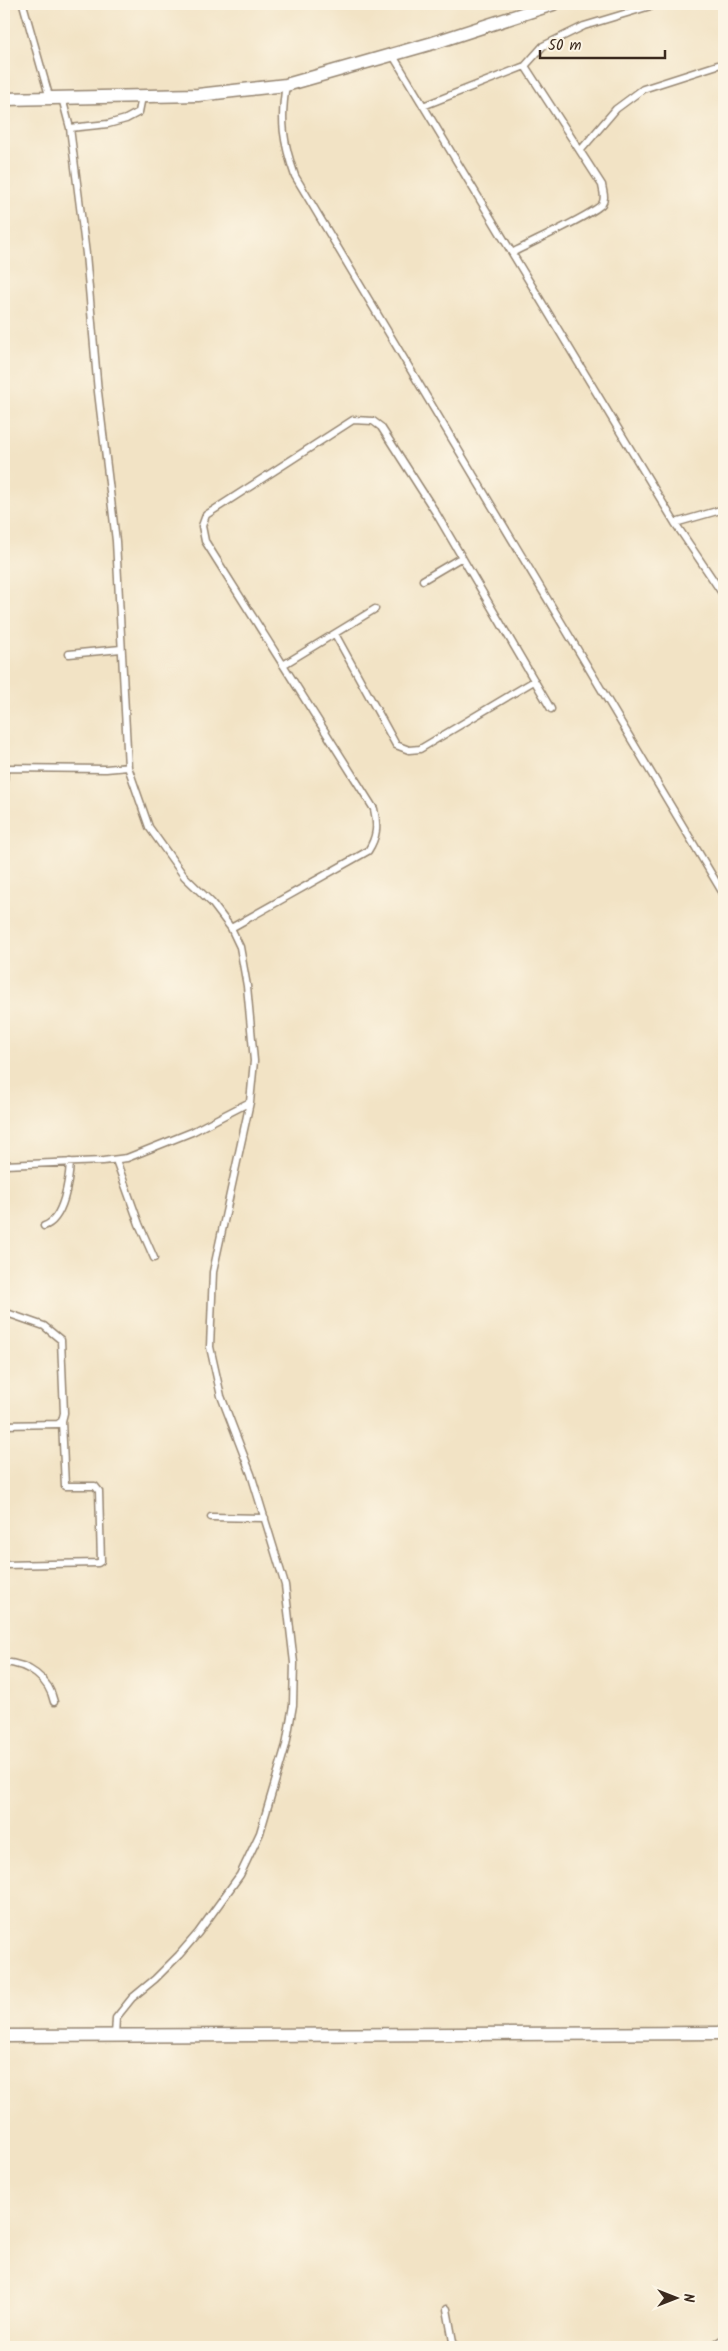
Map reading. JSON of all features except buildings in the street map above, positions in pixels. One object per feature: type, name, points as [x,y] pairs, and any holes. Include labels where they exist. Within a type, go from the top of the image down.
[{"type":"street","points":[[4,99],[198,95],[286,85],[553,4]]},
{"type":"street","points":[[4,2036],[724,2032]]},
{"type":"street","points":[[716,2347],[724,2342]]},
{"type":"lane","points":[[23,4],[56,98],[70,128],[86,254],[98,392],[116,540],[128,767],[149,827],[184,876],[212,903],[232,928],[240,948],[253,1028],[254,1061],[250,1102],[213,1272],[210,1346],[221,1396],[265,1518],[285,1585],[294,1662],[293,1705],[286,1745],[260,1833],[240,1874],[198,1933],[155,1979],[132,1998],[116,2018],[115,2036]]},
{"type":"lane","points":[[424,106],[525,66],[543,46],[584,26],[657,4]]},
{"type":"lane","points":[[392,54],[675,523],[724,596]]},
{"type":"lane","points":[[580,151],[616,109],[643,89],[724,62]]},
{"type":"lane","points":[[512,252],[601,205],[605,198],[602,185],[525,66]]},
{"type":"lane","points":[[286,85],[282,111],[283,129],[285,147],[295,176],[724,895]]},
{"type":"lane","points":[[70,128],[126,119],[139,112],[142,97]]},
{"type":"lane","points":[[232,928],[368,851],[375,839],[378,823],[374,809],[204,541],[202,526],[206,515],[353,420],[365,419],[373,421],[381,427],[462,557],[551,709]]},
{"type":"lane","points":[[675,523],[724,509]]},
{"type":"lane","points":[[424,580],[462,557]]},
{"type":"lane","points":[[283,665],[375,610]]},
{"type":"lane","points":[[335,634],[396,745],[409,750],[420,749],[534,681]]},
{"type":"lane","points":[[69,654],[122,649]]},
{"type":"lane","points":[[4,779],[4,768],[106,769],[128,767]]},
{"type":"lane","points":[[4,1165],[116,1160],[138,1154],[192,1132],[250,1102]]},
{"type":"lane","points":[[116,1160],[139,1224],[154,1258]]},
{"type":"lane","points":[[44,1226],[52,1222],[67,1193],[70,1162]]},
{"type":"lane","points":[[4,1312],[44,1326],[61,1340],[65,1486],[95,1486],[100,1491],[101,1561],[98,1563],[4,1565]]},
{"type":"lane","points":[[4,1424],[58,1424],[62,1421]]},
{"type":"lane","points":[[211,1517],[265,1518]]},
{"type":"lane","points":[[4,1662],[24,1667],[40,1676],[48,1684],[54,1702]]},
{"type":"lane","points":[[447,2309],[454,2347]]}]
